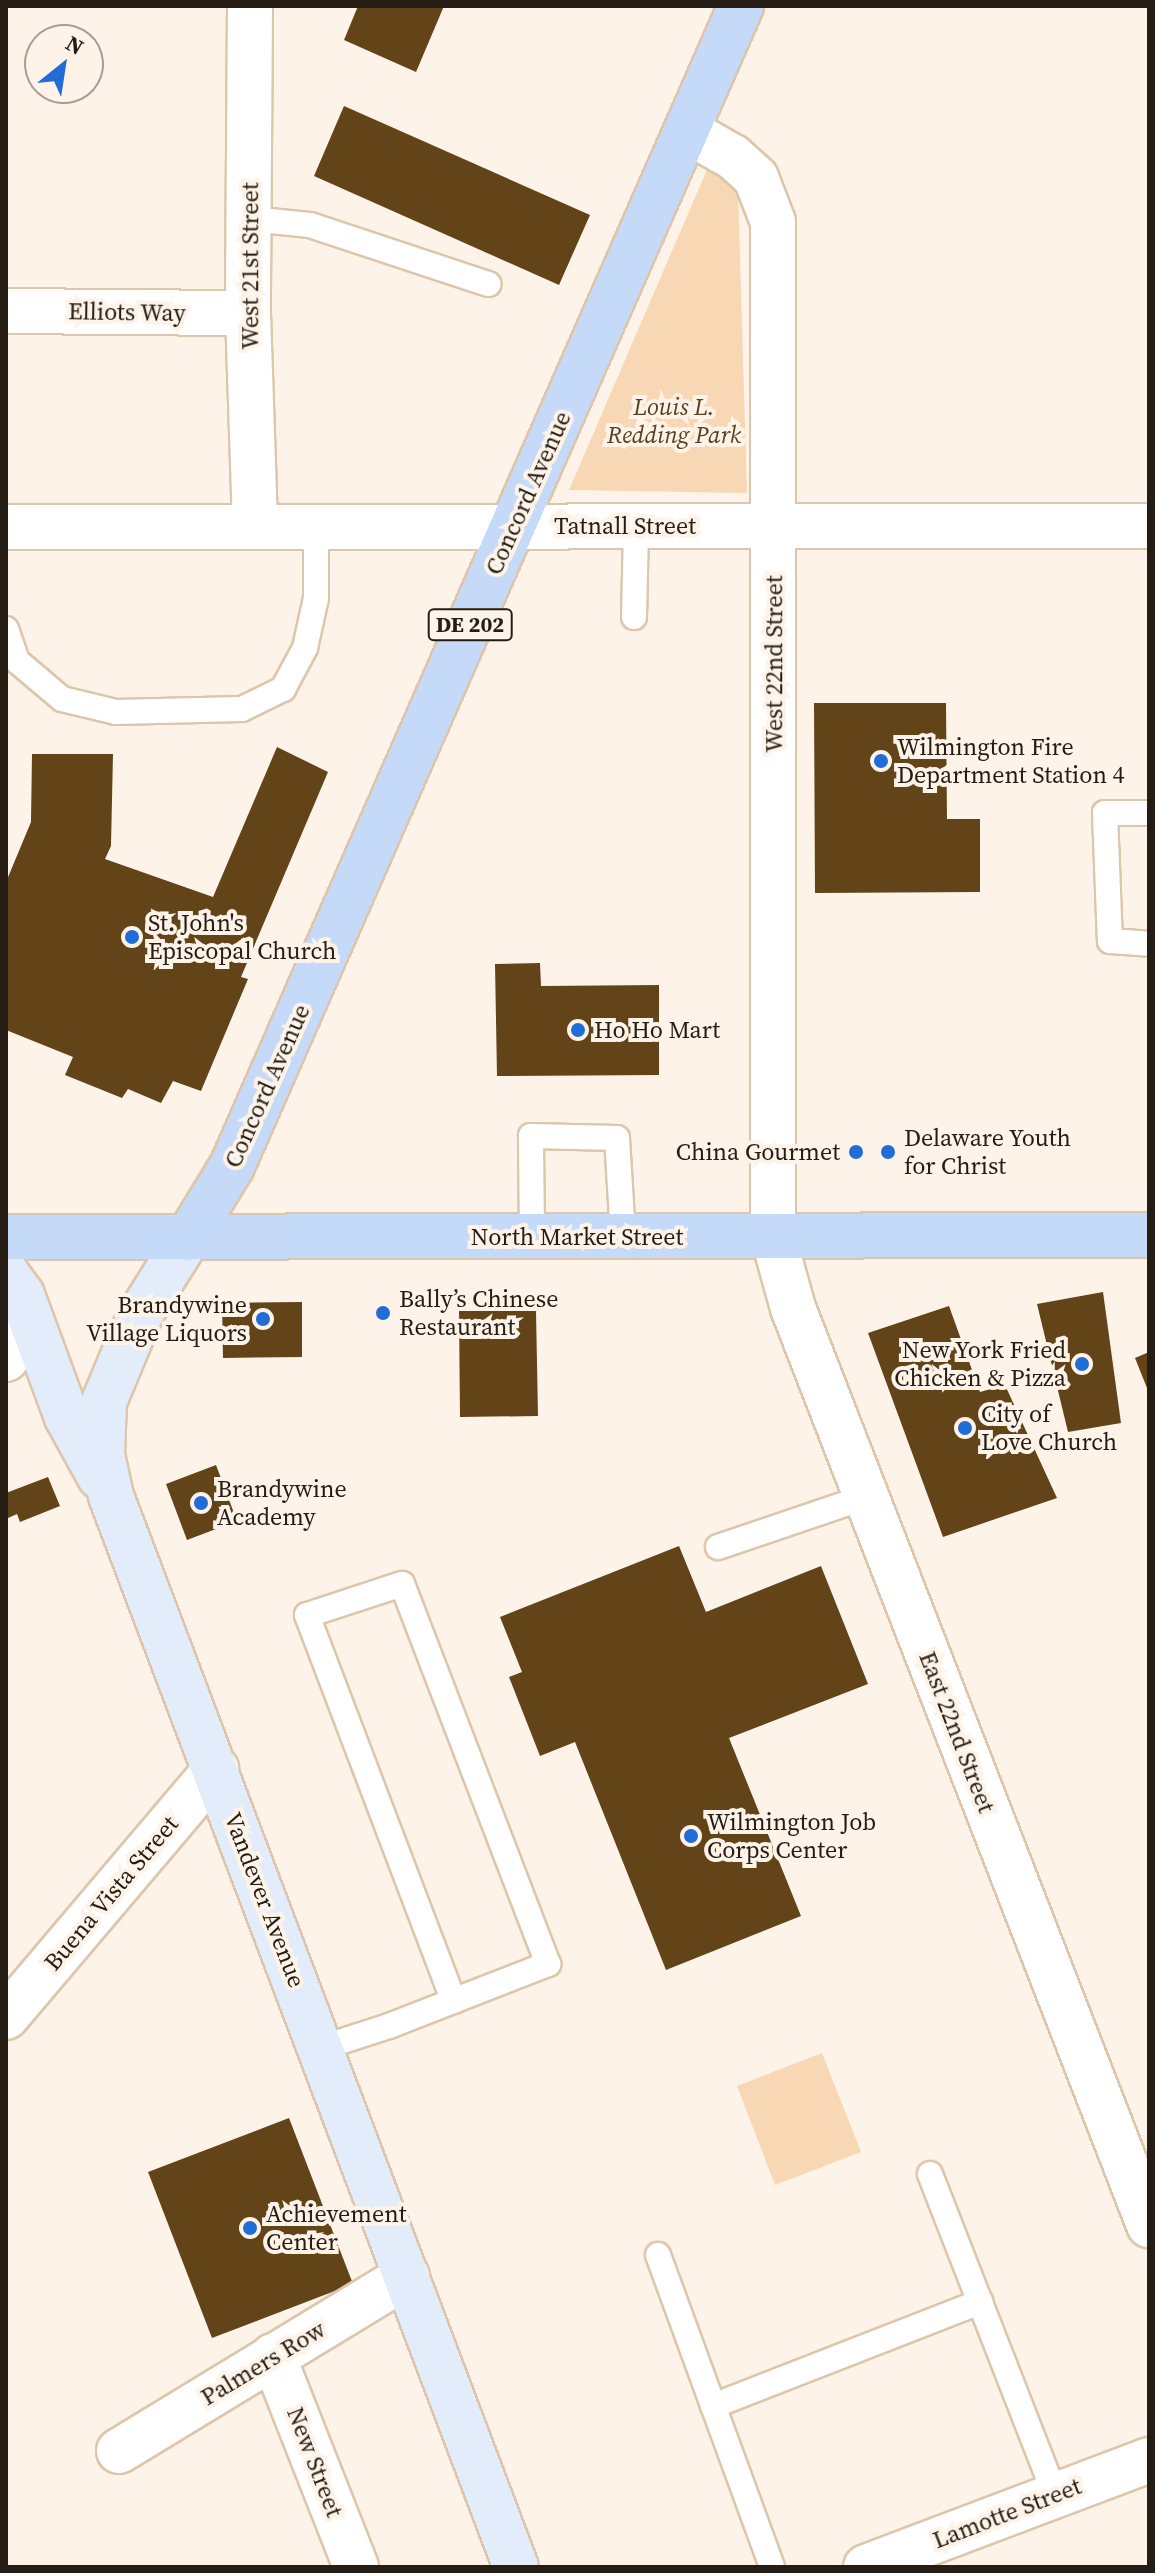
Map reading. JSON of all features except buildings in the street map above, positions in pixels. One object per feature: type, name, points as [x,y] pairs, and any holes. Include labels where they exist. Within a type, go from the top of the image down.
[{"type":"main road","name":"Concord Avenue","points":[[188,1238],[232,1166],[741,6]]},
{"type":"main road","name":"North Market Street","points":[[6,1237],[1149,1235]]},
{"type":"street","name":"West 21st Street","points":[[250,6],[248,313],[255,526]]},
{"type":"street","name":"West 22nd Street","points":[[687,131],[733,157],[756,178],[773,222],[773,1236]]},
{"type":"street","name":"Elliots Way","points":[[6,311],[248,313]]},
{"type":"street","name":"Tatnall Street","points":[[6,527],[1149,526]]},
{"type":"street","name":"East 22nd Street","points":[[773,1236],[793,1308],[1149,2225]]},
{"type":"street","name":"Vandever Avenue","points":[[188,1238],[141,1313],[104,1402],[102,1455],[111,1496],[516,2567]]},
{"type":"street","points":[[6,1273],[22,1295],[19,1343],[67,1417],[111,1496]]},
{"type":"street","name":"Buena Vista Street","points":[[6,2017],[216,1769]]},
{"type":"street","name":"Palmers Row","points":[[119,2451],[407,2276]]},
{"type":"street","name":"New Street","points":[[273,2356],[356,2567]]},
{"type":"street","name":"Lamotte Street","points":[[866,2567],[1149,2460]]},
{"type":"lane","points":[[251,219],[310,225],[488,284]]},
{"type":"lane","points":[[634,617],[636,526]]},
{"type":"lane","points":[[6,629],[17,661],[62,699],[116,712],[242,709],[283,689],[305,648],[316,598],[316,527]]},
{"type":"lane","points":[[1149,813],[1105,813],[1110,941],[1149,944]]},
{"type":"lane","points":[[532,1237],[531,1136],[617,1138],[623,1236]]},
{"type":"lane","points":[[718,1547],[866,1497]]},
{"type":"lane","points":[[321,2048],[454,2001],[548,1964],[402,1584],[307,1615],[454,2001]]},
{"type":"lane","points":[[930,2174],[1055,2495]]},
{"type":"lane","points":[[658,2255],[772,2567]]},
{"type":"lane","points":[[713,2406],[980,2302]]},
{"type":"green space","name":"Louis L. Redding Park","points":[[709,165],[738,191],[747,493],[569,490]]},
{"type":"green space","points":[[822,2053],[861,2152],[775,2185],[737,2086]]},
{"type":"place","name":"Wilmington Fire Department Station 4","points":[[881,761]]},
{"type":"place","name":"St. John's Episcopal Church","points":[[132,937]]},
{"type":"place","name":"Ho Ho Mart","points":[[578,1030]]},
{"type":"place","name":"China Gourmet","points":[[856,1152]]},
{"type":"place","name":"Delaware Youth for Christ","points":[[888,1152]]},
{"type":"place","name":"Bally’s Chinese Restaurant","points":[[383,1313]]},
{"type":"place","name":"Brandywine Village Liquors","points":[[263,1319]]},
{"type":"place","name":"New York Fried Chicken & Pizza","points":[[1082,1364]]},
{"type":"place","name":"City of Love Church","points":[[965,1428]]},
{"type":"place","name":"Brandywine Academy","points":[[201,1503]]},
{"type":"place","name":"Wilmington Job Corps Center","points":[[691,1836]]},
{"type":"place","name":"Achievement Center","points":[[250,2228]]}]
